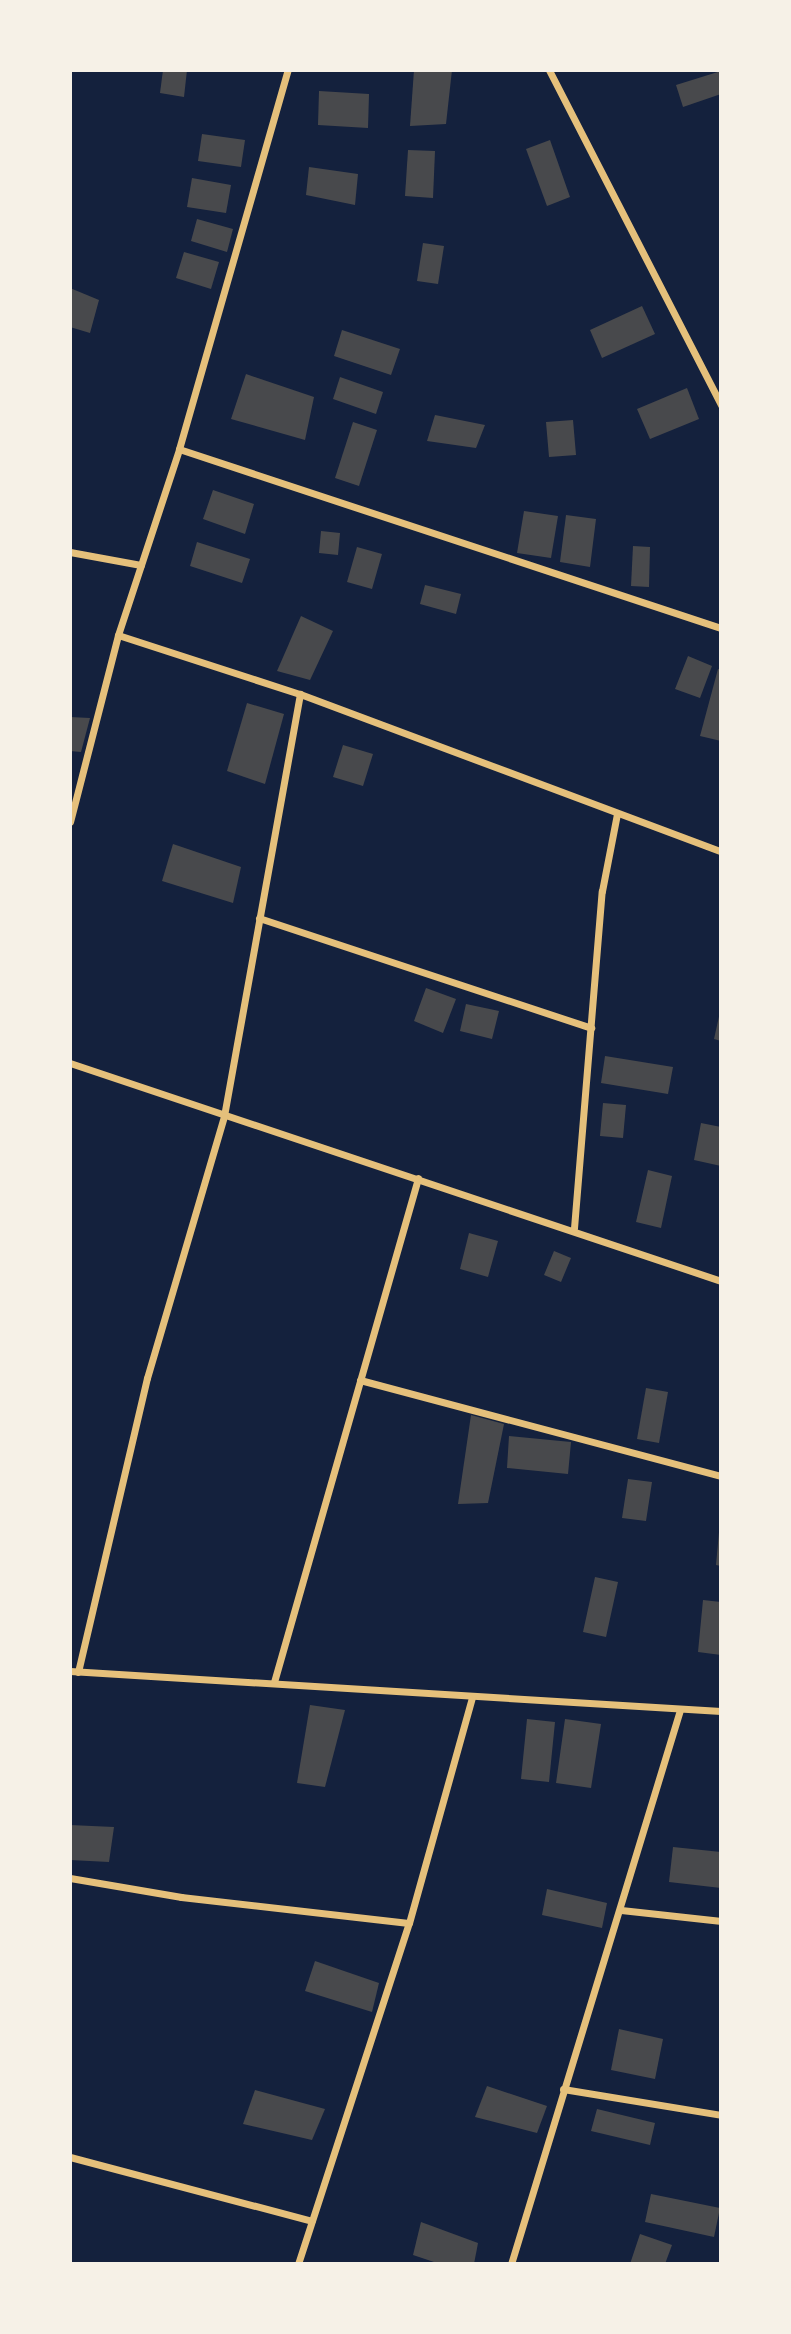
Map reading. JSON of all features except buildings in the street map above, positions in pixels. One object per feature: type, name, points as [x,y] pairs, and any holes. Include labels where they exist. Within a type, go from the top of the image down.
[{"type":"street","points":[[70,822],[118,635],[179,449],[288,70]]},
{"type":"street","points":[[549,70],[721,405]]},
{"type":"street","points":[[179,449],[721,628]]},
{"type":"street","points":[[70,552],[141,565]]},
{"type":"street","points":[[118,635],[300,694],[721,851]]},
{"type":"street","points":[[300,694],[224,1116],[147,1378],[74,1672],[721,1711]]},
{"type":"street","points":[[574,1228],[602,891],[617,814]]},
{"type":"street","points":[[259,918],[591,1028]]},
{"type":"street","points":[[70,1063],[224,1116],[574,1228],[721,1281]]},
{"type":"street","points":[[274,1682],[418,1178]]},
{"type":"street","points":[[360,1380],[721,1476]]},
{"type":"street","points":[[298,2264],[409,1923],[472,1698]]},
{"type":"street","points":[[511,2264],[680,1710]]},
{"type":"street","points":[[70,1878],[181,1897],[409,1923]]},
{"type":"street","points":[[621,1910],[721,1921]]},
{"type":"street","points":[[563,2089],[721,2115]]},
{"type":"street","points":[[70,2157],[312,2221]]}]
